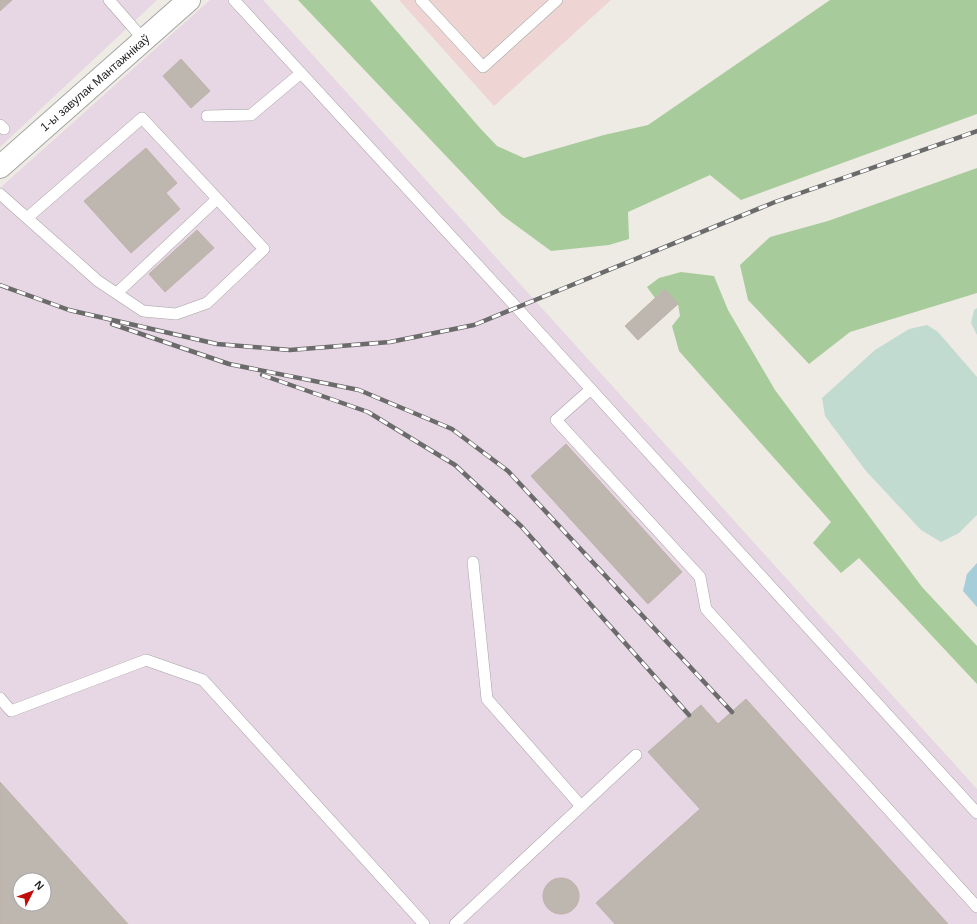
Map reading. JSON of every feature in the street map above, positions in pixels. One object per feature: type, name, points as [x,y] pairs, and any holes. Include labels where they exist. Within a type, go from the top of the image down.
[{"type":"street","name":"1-ы завулак Мантажнікаў","points":[[0,167],[189,0]]},
{"type":"lane","points":[[109,0],[144,40]]},
{"type":"lane","points":[[234,0],[977,813]]},
{"type":"lane","points":[[421,0],[483,67],[558,0]]},
{"type":"lane","points":[[207,116],[251,115],[301,73]]},
{"type":"lane","points":[[0,194],[27,218],[98,281],[143,312],[176,314],[207,303],[264,249],[142,118],[27,218]]},
{"type":"lane","points":[[117,293],[217,199]]},
{"type":"lane","points":[[591,389],[556,420],[700,577],[706,609],[977,907]]},
{"type":"lane","points":[[473,562],[488,699],[581,806]]},
{"type":"lane","points":[[0,698],[11,711],[146,660],[203,680],[424,924]]},
{"type":"lane","points":[[454,924],[636,755]]},
{"type":"shaded area","points":[[0,0],[157,0],[0,147]]},
{"type":"shaded area","points":[[210,0],[263,0],[977,789],[977,924],[0,924],[0,188]]},
{"type":"shaded area","points":[[399,0],[611,0],[494,106]]},
{"type":"green space","points":[[298,0],[370,0],[497,146],[524,158],[604,135],[648,125],[830,0],[977,0],[977,114],[741,200],[710,175],[628,212],[629,239],[609,245],[551,251],[502,215]]},
{"type":"green space","points":[[977,168],[977,293],[850,332],[809,364],[748,300],[740,265],[770,237],[828,221]]},
{"type":"green space","points":[[681,272],[714,276],[728,310],[775,390],[922,587],[977,646],[977,684],[859,558],[841,573],[813,543],[831,522],[679,351],[672,326],[680,316],[678,304],[665,289],[655,298],[647,287],[659,278]]},
{"type":"green space","points":[[977,308],[977,335],[971,323],[974,310]]},
{"type":"green space","points":[[927,325],[938,332],[977,377],[977,515],[959,533],[941,542],[921,530],[866,471],[825,416],[822,398],[875,350],[909,329]]},
{"type":"water","points":[[977,563],[977,607],[963,591],[967,574]]},
{"type":"building","points":[[0,0],[12,0],[0,11]]},
{"type":"building","points":[[181,59],[210,91],[191,108],[163,76]]},
{"type":"building","points":[[146,148],[177,183],[166,193],[180,209],[131,253],[84,201]]},
{"type":"building","points":[[197,230],[214,248],[165,292],[149,274]]},
{"type":"building","points":[[665,289],[678,304],[638,340],[625,326]]},
{"type":"building","points":[[566,444],[682,572],[648,604],[531,476]]},
{"type":"building","points":[[746,699],[948,924],[615,924],[596,903],[700,809],[648,752],[701,705],[718,724]]},
{"type":"building","points":[[0,782],[128,924],[0,924]]},
{"type":"building","points":[[565,878],[574,883],[578,889],[578,903],[574,909],[565,914],[557,914],[548,909],[544,903],[543,892],[548,883],[554,879]]},
{"type":"railway","points":[[0,285],[69,310],[217,344],[290,350],[390,342],[474,325],[775,202],[977,131]]},
{"type":"railway","points":[[112,324],[229,364],[359,390],[452,429],[508,471],[732,712]]},
{"type":"railway","points":[[262,375],[368,412],[455,465],[521,526],[689,715]]}]
